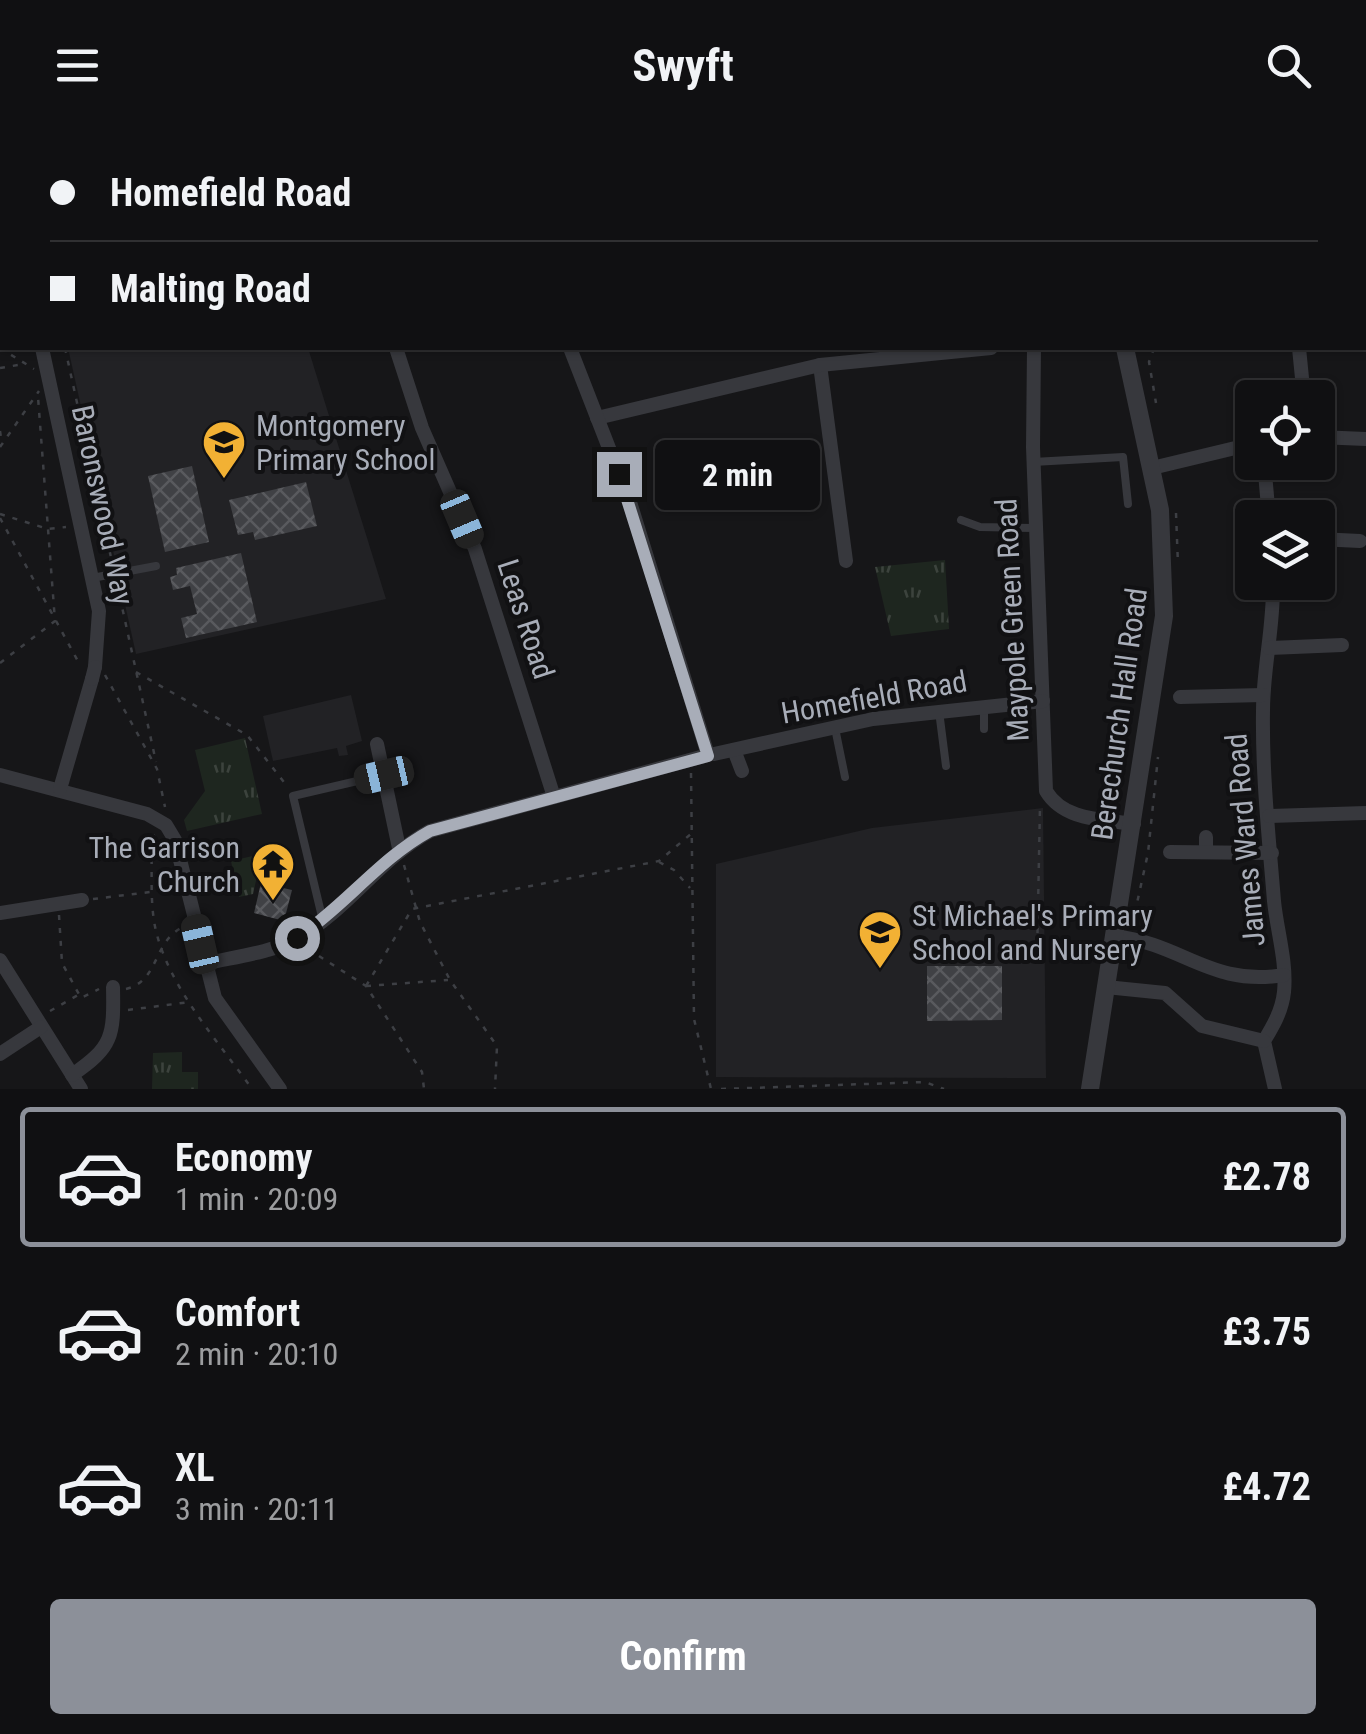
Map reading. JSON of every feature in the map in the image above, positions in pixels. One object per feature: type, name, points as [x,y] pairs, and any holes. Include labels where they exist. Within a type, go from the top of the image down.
[{"type":"street","name":"Leas Road","points":[[397,350],[422,428],[475,549],[554,797]]},
{"type":"street","points":[[571,350],[630,502],[711,755]]},
{"type":"street","points":[[598,418],[820,366],[972,350]]},
{"type":"street","name":"Maypole Green Road","points":[[1034,350],[1035,528],[1046,791],[1050,798]]},
{"type":"street","name":"Berechurch Hall Road","points":[[1090,1089],[1134,824],[1164,602],[1164,542],[1125,350]]},
{"type":"street","points":[[1300,350],[1303,380]]},
{"type":"street","name":"Baronswood Way","points":[[36,353],[48,378],[99,611],[93,673],[60,788]]},
{"type":"street","points":[[820,366],[846,561]]},
{"type":"street","points":[[1335,437],[1366,439]]},
{"type":"street","points":[[1152,468],[1235,448]]},
{"type":"street","points":[[1335,540],[1360,541]]},
{"type":"street","name":"James Ward Road","points":[[1264,1041],[1278,1017],[1284,975],[1269,816],[1264,695],[1273,600]]},
{"type":"street","points":[[1270,648],[1342,644]]},
{"type":"street","points":[[1312,646],[1314,662]]},
{"type":"street","points":[[1180,697],[1264,695]]},
{"type":"street","name":"Homefield Road","points":[[204,964],[297,938],[323,921],[399,848],[430,831],[690,760],[835,728],[939,710],[1043,702]]},
{"type":"street","points":[[377,744],[399,848]]},
{"type":"street","points":[[734,750],[742,771]]},
{"type":"street","points":[[0,775],[147,814],[166,826],[175,840],[204,964],[216,998],[280,1089]]},
{"type":"street","points":[[1050,798],[1070,814],[1134,824]]},
{"type":"street","points":[[1269,816],[1366,813]]},
{"type":"street","points":[[1170,852],[1206,845],[1272,854]]},
{"type":"street","points":[[0,913],[82,900]]},
{"type":"street","points":[[1114,936],[1160,945],[1239,979],[1284,975]]},
{"type":"street","points":[[0,960],[80,1089]]},
{"type":"street","points":[[72,1075],[102,1054],[114,1012],[113,987]]},
{"type":"street","points":[[1106,987],[1165,993],[1202,1026],[1264,1041],[1277,1089]]},
{"type":"street","points":[[0,1054],[38,1024]]},
{"type":"lane","points":[[1033,462],[1123,457],[1128,504]]},
{"type":"lane","points":[[961,520],[980,527],[1035,528]]},
{"type":"lane","points":[[92,578],[156,566]]},
{"type":"lane","points":[[984,706],[984,729]]},
{"type":"lane","points":[[939,710],[946,766]]},
{"type":"lane","points":[[835,728],[845,777]]},
{"type":"lane","points":[[323,921],[317,909],[293,796],[384,775]]},
{"type":"path","points":[[3,350],[34,369]]},
{"type":"path","points":[[65,350],[158,768]]},
{"type":"path","points":[[1153,350],[1149,362],[1156,403]]},
{"type":"path","points":[[0,662],[55,621],[34,369],[36,353]]},
{"type":"path","points":[[0,368],[26,364]]},
{"type":"path","points":[[1,446],[48,378]]},
{"type":"path","points":[[0,431],[1,446]]},
{"type":"path","points":[[0,514],[48,529],[80,525]]},
{"type":"path","points":[[136,672],[247,735],[293,796]]},
{"type":"path","points":[[690,760],[694,1019],[711,1089]]},
{"type":"path","points":[[1037,959],[1039,807],[1050,798]]},
{"type":"path","points":[[366,986],[416,908],[658,861],[692,833]]},
{"type":"path","points":[[399,848],[416,908],[450,980],[497,1046],[495,1089]]},
{"type":"path","points":[[658,861],[674,870],[692,891]]},
{"type":"path","points":[[82,900],[186,888]]},
{"type":"path","points":[[57,904],[62,963],[81,998],[113,987],[127,989],[146,980],[167,937],[195,924]]},
{"type":"path","points":[[297,938],[366,986],[422,1072],[424,1089]]},
{"type":"path","points":[[366,986],[450,980]]},
{"type":"path","points":[[38,1024],[79,994]]},
{"type":"path","points":[[114,1012],[191,1001]]},
{"type":"path","points":[[721,1089],[925,1082],[944,1089]]},
{"type":"shaded area","name":"Montgomery Primary School","points":[[68,350],[309,350],[386,599],[136,654]]},
{"type":"shaded area","points":[[351,695],[362,741],[346,746],[348,755],[339,756],[337,748],[273,761],[263,716]]},
{"type":"shaded area","name":"St Michael's Primary School and Nursery","points":[[1043,808],[1046,1078],[716,1077],[716,864],[872,828]]},
{"type":"green space","points":[[945,560],[949,629],[891,636],[875,567]]},
{"type":"green space","points":[[245,738],[262,814],[187,831],[184,820],[205,791],[195,750]]},
{"type":"green space","points":[[262,854],[253,894],[239,897],[231,861]]},
{"type":"green space","points":[[182,1052],[182,1072],[198,1072],[198,1089],[152,1089],[153,1053]]},
{"type":"building","points":[[192,466],[209,542],[165,552],[148,476]]},
{"type":"building","points":[[306,482],[317,526],[255,540],[253,532],[238,535],[229,500]]},
{"type":"building","points":[[241,553],[257,622],[186,638],[181,618],[197,614],[190,586],[173,590],[170,577],[177,575],[176,568]]},
{"type":"building","name":"The Garrison Church","points":[[261,883],[292,890],[284,921],[254,913]]},
{"type":"building","points":[[927,966],[1002,966],[1002,1020],[927,1021]]},
{"type":"place","name":"Montgomery Primary School","points":[[224,480]]},
{"type":"place","name":"The Garrison Church","points":[[273,902]]},
{"type":"place","name":"St Michael's Primary School and Nursery","points":[[880,970]]},
{"type":"route","points":[[297,938],[323,921],[399,848],[430,831],[708,756],[619,474]]}]
